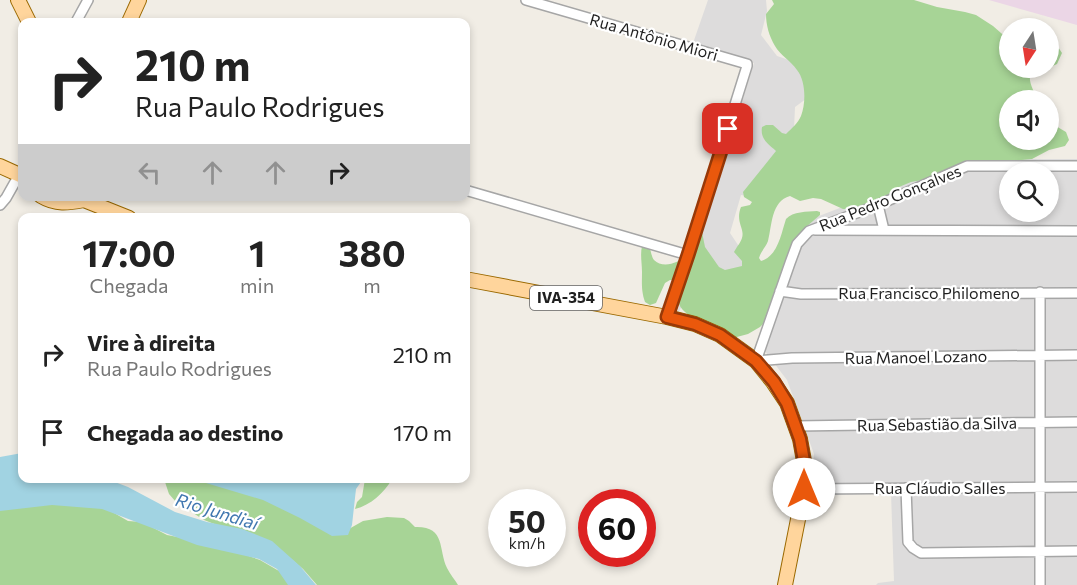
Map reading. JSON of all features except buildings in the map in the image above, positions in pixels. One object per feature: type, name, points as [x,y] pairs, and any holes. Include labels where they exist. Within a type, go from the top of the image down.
[{"type":"main road","points":[[18,0],[26,18]]},
{"type":"main road","points":[[131,18],[139,0]]},
{"type":"main road","points":[[0,166],[18,175]]},
{"type":"main road","points":[[86,201],[116,213]]},
{"type":"main road","name":"IVA-354","points":[[470,280],[695,324],[720,335],[756,361],[774,382],[787,403],[800,439],[804,461],[804,489],[785,585]]},
{"type":"street","points":[[78,18],[88,0]]},
{"type":"street","name":"Rua Antônio Miori","points":[[526,0],[747,64],[688,255]]},
{"type":"street","name":"Rua Pedro Gonçalves","points":[[756,361],[797,244],[809,231],[878,205],[967,166],[1077,166]]},
{"type":"street","points":[[0,205],[18,180]]},
{"type":"street","points":[[470,191],[688,255],[667,317]]},
{"type":"street","points":[[878,205],[884,230]]},
{"type":"street","points":[[809,231],[1077,231]]},
{"type":"street","name":"Rua Francisco Philomeno","points":[[780,291],[801,294],[1077,293]]},
{"type":"street","points":[[1040,292],[1040,585]]},
{"type":"street","name":"Rua Manoel Lozano","points":[[756,361],[792,358],[1077,355]]},
{"type":"street","name":"Rua Sebastião da Silva","points":[[796,426],[1077,422]]},
{"type":"street","name":"Rua Cláudio Salles","points":[[804,489],[1077,487]]},
{"type":"street","points":[[906,488],[908,542],[921,552],[1077,551]]},
{"type":"shaded area","points":[[708,0],[766,0],[767,11],[761,35],[777,56],[792,61],[814,93],[795,107],[794,129],[784,159],[764,167],[757,198],[741,195],[730,233],[746,260],[740,281],[701,270],[675,319],[754,63],[692,46]]},
{"type":"shaded area","points":[[989,0],[1077,0],[1077,25],[1059,18]]},
{"type":"shaded area","points":[[967,159],[1077,159],[1077,585],[876,585],[894,581],[891,493],[812,496],[814,454],[787,380],[758,342],[793,226]]},
{"type":"green space","points":[[772,0],[914,0],[976,15],[999,31],[999,78],[1030,78],[1033,90],[999,90],[999,150],[1049,150],[1032,159],[979,164],[934,178],[911,182],[899,187],[885,198],[849,209],[843,209],[821,199],[800,201],[790,196],[784,199],[779,203],[773,215],[768,241],[759,258],[761,261],[775,249],[789,216],[800,212],[817,211],[820,215],[806,227],[790,252],[775,312],[760,327],[748,334],[733,338],[695,319],[682,309],[675,280],[665,283],[656,303],[650,305],[645,302],[642,287],[641,249],[646,244],[654,260],[662,264],[671,264],[686,255],[699,233],[702,232],[705,247],[719,267],[725,270],[742,266],[742,261],[734,252],[743,234],[739,212],[741,207],[750,205],[752,202],[744,197],[743,192],[776,151],[763,138],[762,127],[773,125],[786,134],[800,119],[804,105],[804,86],[800,75],[777,49],[768,30],[766,14],[774,4]]},
{"type":"green space","points":[[1059,128],[1066,132],[1069,140],[1065,146],[1059,148]]},
{"type":"green space","points":[[165,483],[256,483],[340,534],[363,521],[387,517],[404,518],[415,527],[432,530],[439,540],[447,568],[458,585],[317,585],[290,558],[266,544],[204,520],[176,502],[169,494]]},
{"type":"green space","points":[[364,483],[389,483],[376,498],[355,509],[362,497]]},
{"type":"green space","points":[[50,496],[109,510],[128,521],[142,522],[167,535],[260,560],[279,571],[292,585],[0,585],[0,502]]},
{"type":"water","points":[[18,454],[18,483],[118,483],[175,512],[207,522],[242,529],[272,541],[300,566],[316,585],[288,585],[277,569],[259,559],[197,545],[102,509],[52,505],[0,511],[0,457]]},
{"type":"water","points":[[206,483],[360,483],[356,489],[352,525],[348,535],[332,536],[263,500]]},
{"type":"route","points":[[728,129],[667,317],[695,324],[720,335],[756,361],[774,382],[787,403],[800,439],[804,461],[804,489]]},
{"type":"water label","name":"Rio Jundiaí","points":[[217,512]]}]
